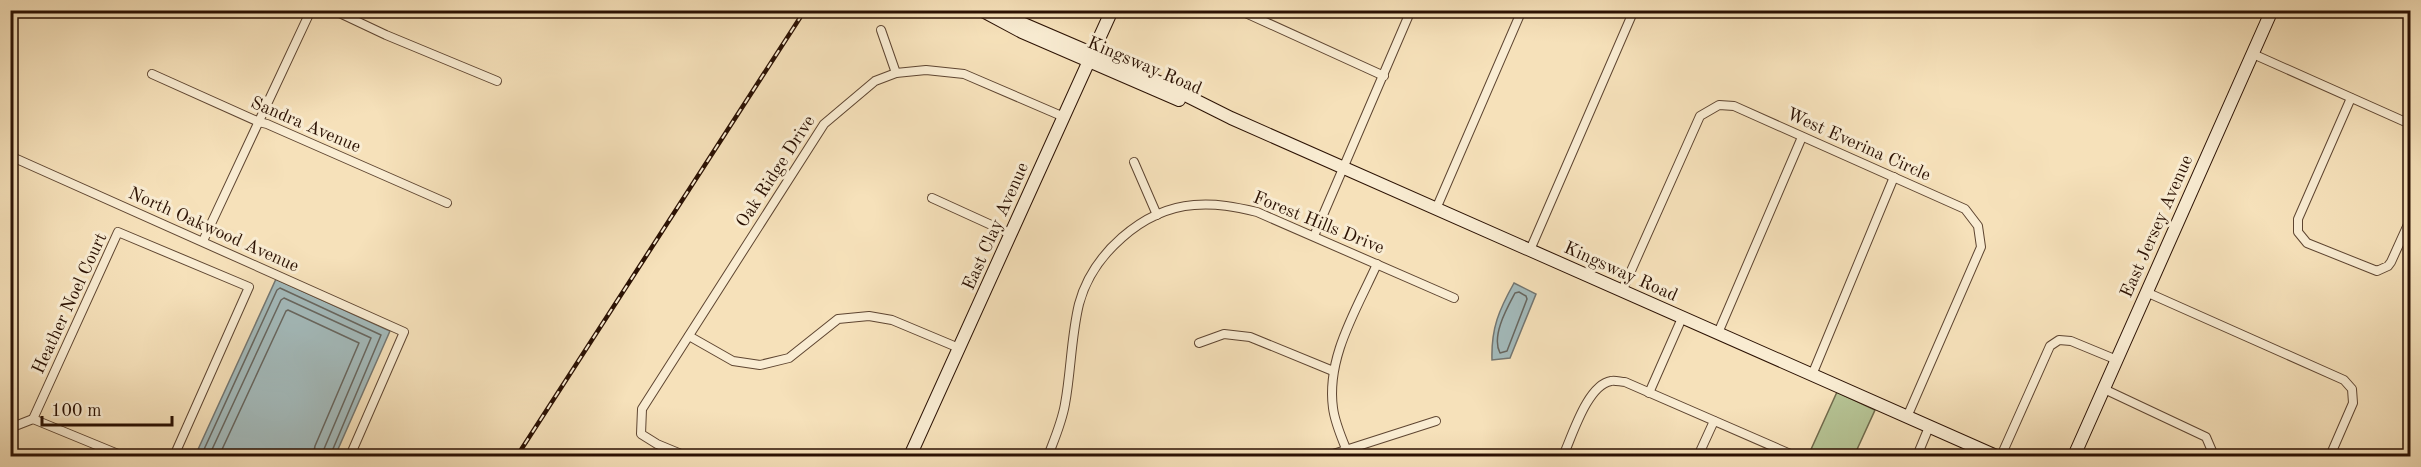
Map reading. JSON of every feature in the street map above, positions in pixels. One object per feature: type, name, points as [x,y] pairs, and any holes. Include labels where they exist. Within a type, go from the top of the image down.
[{"type":"street","points":[[203,241],[311,10]]},
{"type":"street","points":[[333,10],[386,35],[497,81]]},
{"type":"street","name":"Kingsway Road","points":[[981,10],[1022,32],[1091,57]]},
{"type":"street","name":"Kingsway Road","points":[[991,10],[1160,92],[1231,118],[1996,456]]},
{"type":"street","name":"East Clay Avenue","points":[[910,456],[1112,10]]},
{"type":"street","points":[[1239,10],[1384,76]]},
{"type":"street","points":[[1314,236],[1411,10]]},
{"type":"street","points":[[1436,209],[1522,10]]},
{"type":"street","points":[[1530,250],[1634,10]]},
{"type":"street","name":"East Jersey Avenue","points":[[2074,456],[2272,10]]},
{"type":"street","points":[[880,30],[896,73]]},
{"type":"street","points":[[2253,54],[2410,124]]},
{"type":"street","name":"Oak Ridge Drive","points":[[686,456],[657,444],[641,434],[642,408],[824,123],[874,81],[896,73],[926,70],[964,74],[1064,117]]},
{"type":"street","name":"Sandra Avenue","points":[[152,74],[258,123],[267,124],[447,203]]},
{"type":"street","points":[[2351,98],[2298,219],[2298,232],[2307,243],[2377,271],[2391,262],[2410,220]]},
{"type":"street","name":"West Everina Circle","points":[[1622,291],[1700,116],[1719,105],[1734,106],[1965,209],[1978,226],[1981,248],[1906,417]]},
{"type":"street","points":[[1718,333],[1802,137]]},
{"type":"street","name":"North Oakwood Avenue","points":[[10,156],[404,332],[350,456]]},
{"type":"street","points":[[1134,162],[1157,215]]},
{"type":"street","points":[[1812,375],[1894,177]]},
{"type":"street","points":[[932,198],[1011,234]]},
{"type":"street","name":"Forest Hills Drive","points":[[1049,456],[1065,407],[1079,303],[1095,268],[1122,236],[1157,215],[1192,205],[1226,204],[1257,212],[1454,298]]},
{"type":"street","name":"Heather Noel Court","points":[[33,419],[118,232],[249,287],[174,456]]},
{"type":"street","points":[[1347,453],[1333,409],[1333,371],[1343,341],[1377,264]]},
{"type":"street","points":[[2146,292],[2343,380],[2352,389],[2353,403],[2330,456]]},
{"type":"street","points":[[689,336],[733,361],[760,365],[789,358],[838,319],[869,316],[891,320],[959,348]]},
{"type":"street","points":[[1649,393],[1682,318]]},
{"type":"street","points":[[1199,343],[1224,334],[1250,337],[1333,371]]},
{"type":"street","points":[[2001,456],[2050,346],[2059,340],[2071,341],[2117,360]]},
{"type":"street","points":[[1563,456],[1589,398],[1599,386],[1611,381],[1625,382],[1795,456]]},
{"type":"street","points":[[2104,389],[2206,437],[2212,451],[2210,456]]},
{"type":"street","points":[[10,428],[33,419],[123,456]]},
{"type":"street","points":[[1327,456],[1347,453],[1436,421]]},
{"type":"street","points":[[1698,456],[1714,421]]},
{"type":"street","points":[[1917,456],[1929,427]]},
{"type":"green space","points":[[1837,392],[1875,410],[1854,456],[1808,456]]},
{"type":"water","points":[[276,279],[390,331],[335,456],[195,456]]},
{"type":"water","points":[[1514,283],[1536,294],[1510,358],[1492,360],[1497,320]]},
{"type":"railway","points":[[517,456],[805,10]]}]
